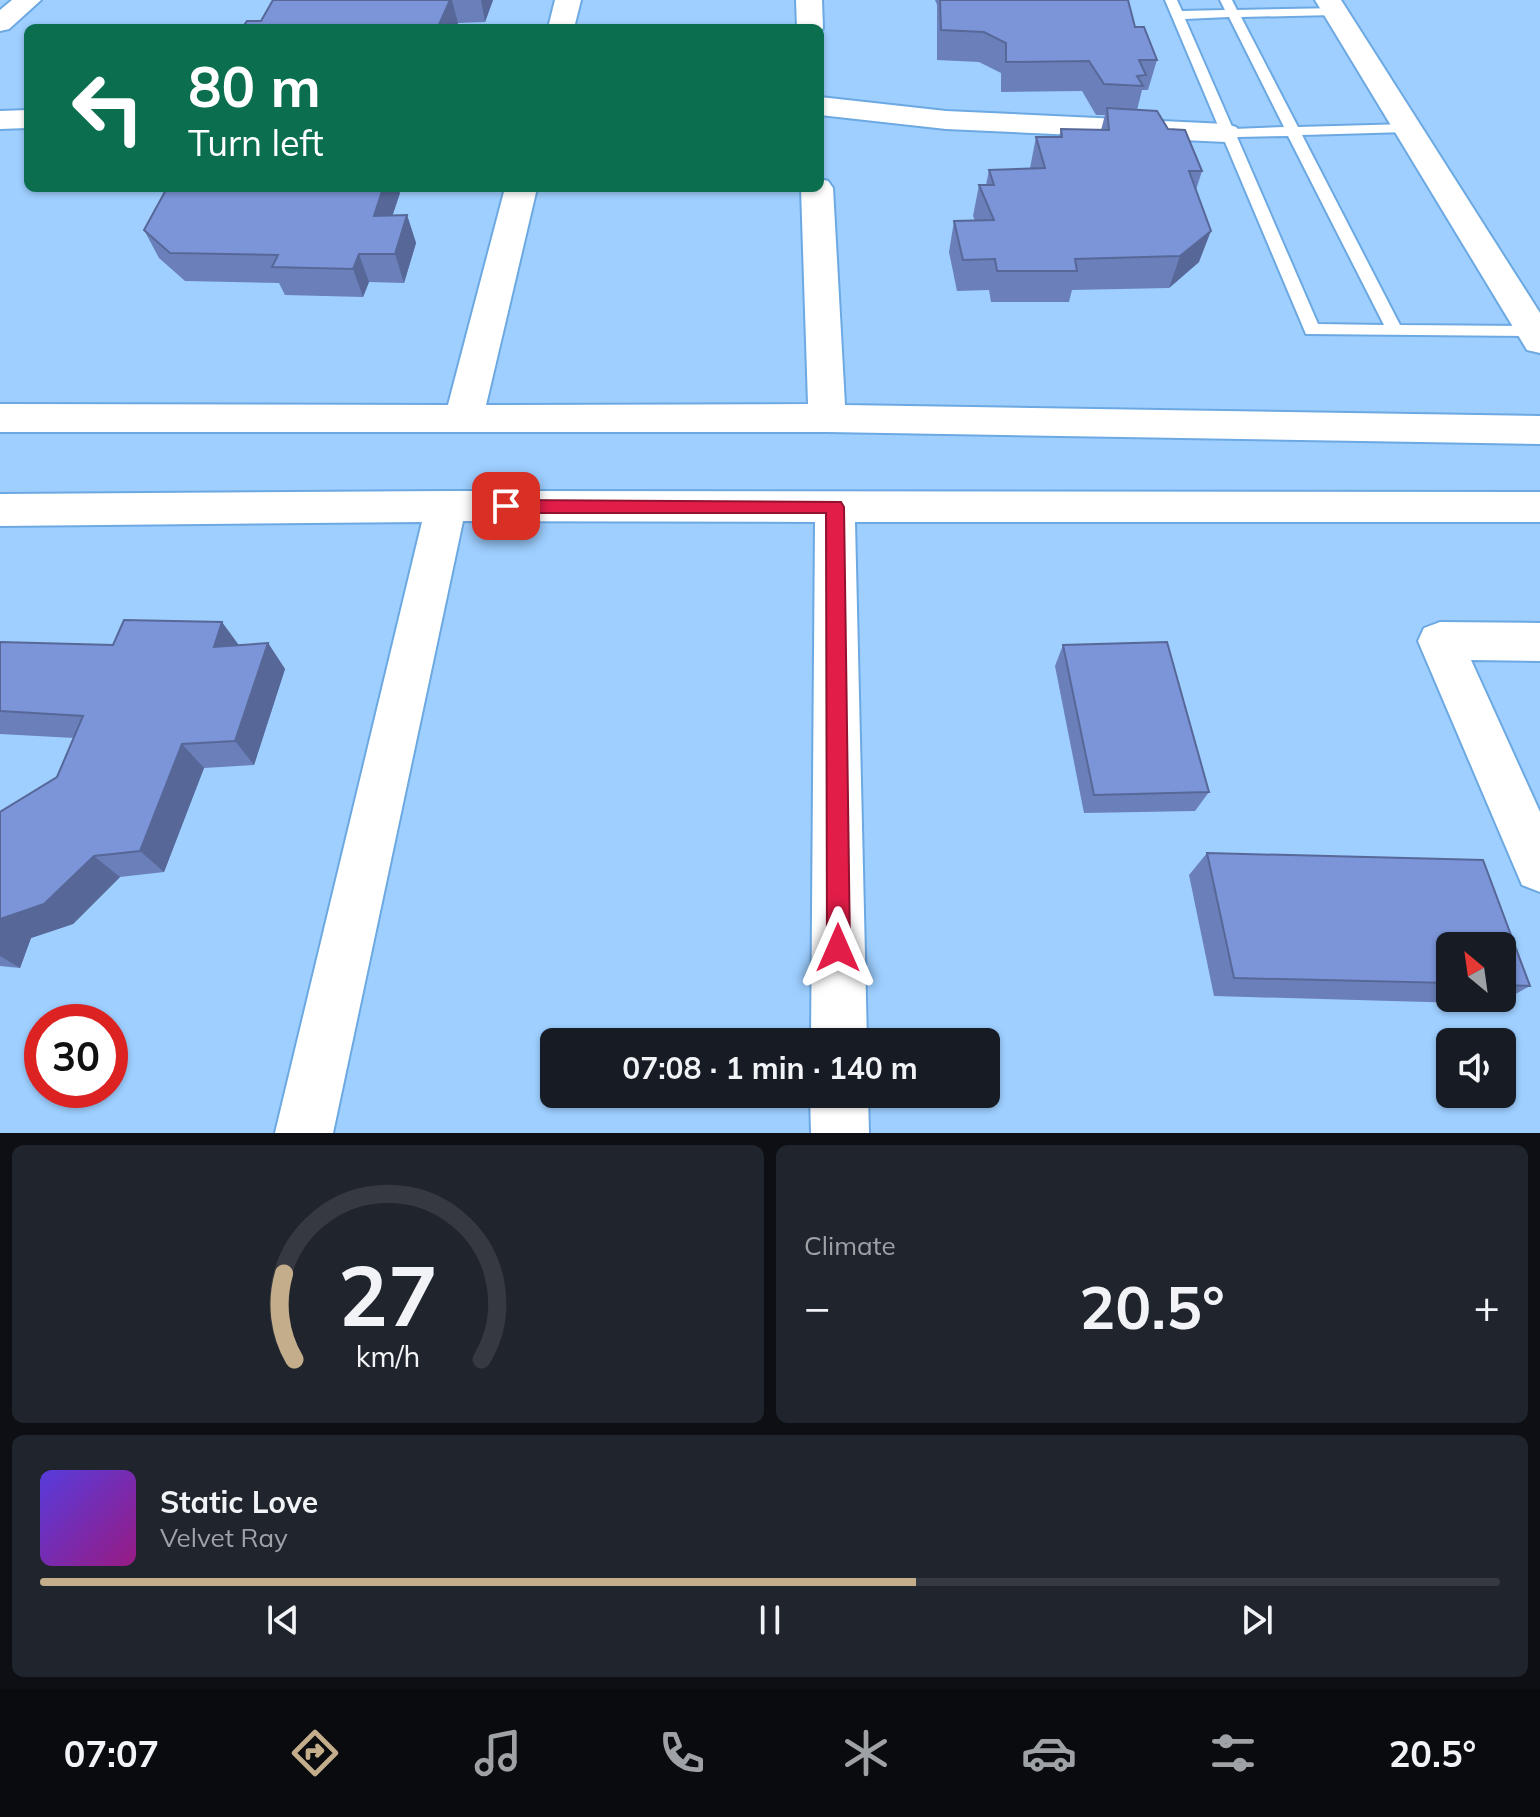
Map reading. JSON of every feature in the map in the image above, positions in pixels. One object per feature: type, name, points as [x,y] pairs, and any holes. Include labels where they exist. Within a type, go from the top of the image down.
[{"type":"street","points":[[0,23],[28,0]]},
{"type":"street","points":[[562,24],[568,0]]},
{"type":"street","points":[[809,0],[810,24]]},
{"type":"street","points":[[1332,5],[1537,336]]},
{"type":"street","points":[[824,106],[946,120],[1226,133]]},
{"type":"street","points":[[0,120],[24,119]]},
{"type":"street","points":[[464,418],[520,192]]},
{"type":"street","points":[[817,192],[827,418]]},
{"type":"street","points":[[0,418],[827,418],[1540,430]]},
{"type":"street","points":[[304,1133],[446,506]]},
{"type":"street","points":[[0,510],[446,506],[1540,507]]},
{"type":"street","points":[[835,507],[839,1028]]},
{"type":"street","points":[[1540,642],[1440,641],[1540,868]]},
{"type":"street","points":[[839,1108],[840,1133]]},
{"type":"lane","points":[[1332,5],[1174,7],[1312,330],[1537,336]]},
{"type":"lane","points":[[1229,7],[1395,331]]},
{"type":"lane","points":[[1226,133],[1408,128]]},
{"type":"building","points":[[273,0],[450,0],[439,24],[245,24],[247,21],[261,21]]},
{"type":"building","points":[[940,0],[1128,0],[1135,27],[1144,27],[1157,60],[1139,60],[1146,75],[1137,76],[1143,86],[1104,84],[1089,61],[1006,62],[1006,43],[984,32],[941,30]]},
{"type":"building","points":[[1107,108],[1157,111],[1168,129],[1185,130],[1202,171],[1189,171],[1211,231],[1180,256],[1075,259],[1077,271],[997,271],[995,259],[963,260],[954,221],[994,220],[979,185],[994,185],[989,170],[1045,168],[1036,137],[1062,137],[1061,129],[1109,130]]},
{"type":"building","points":[[165,192],[382,192],[374,216],[407,215],[395,254],[359,254],[353,269],[272,267],[278,255],[170,253],[144,230]]},
{"type":"building","points":[[124,620],[222,622],[214,647],[268,643],[235,741],[182,744],[140,851],[94,856],[44,904],[0,919],[0,812],[57,777],[83,716],[0,711],[0,642],[113,645]]},
{"type":"building","points":[[1167,642],[1209,792],[1094,795],[1063,645]]},
{"type":"building","points":[[1207,853],[1483,860],[1510,932],[1436,932],[1436,983],[1234,978]]},
{"type":"building","points":[[1516,948],[1530,986],[1516,986]]},
{"type":"route","points":[[506,506],[835,507],[838,948]]}]
